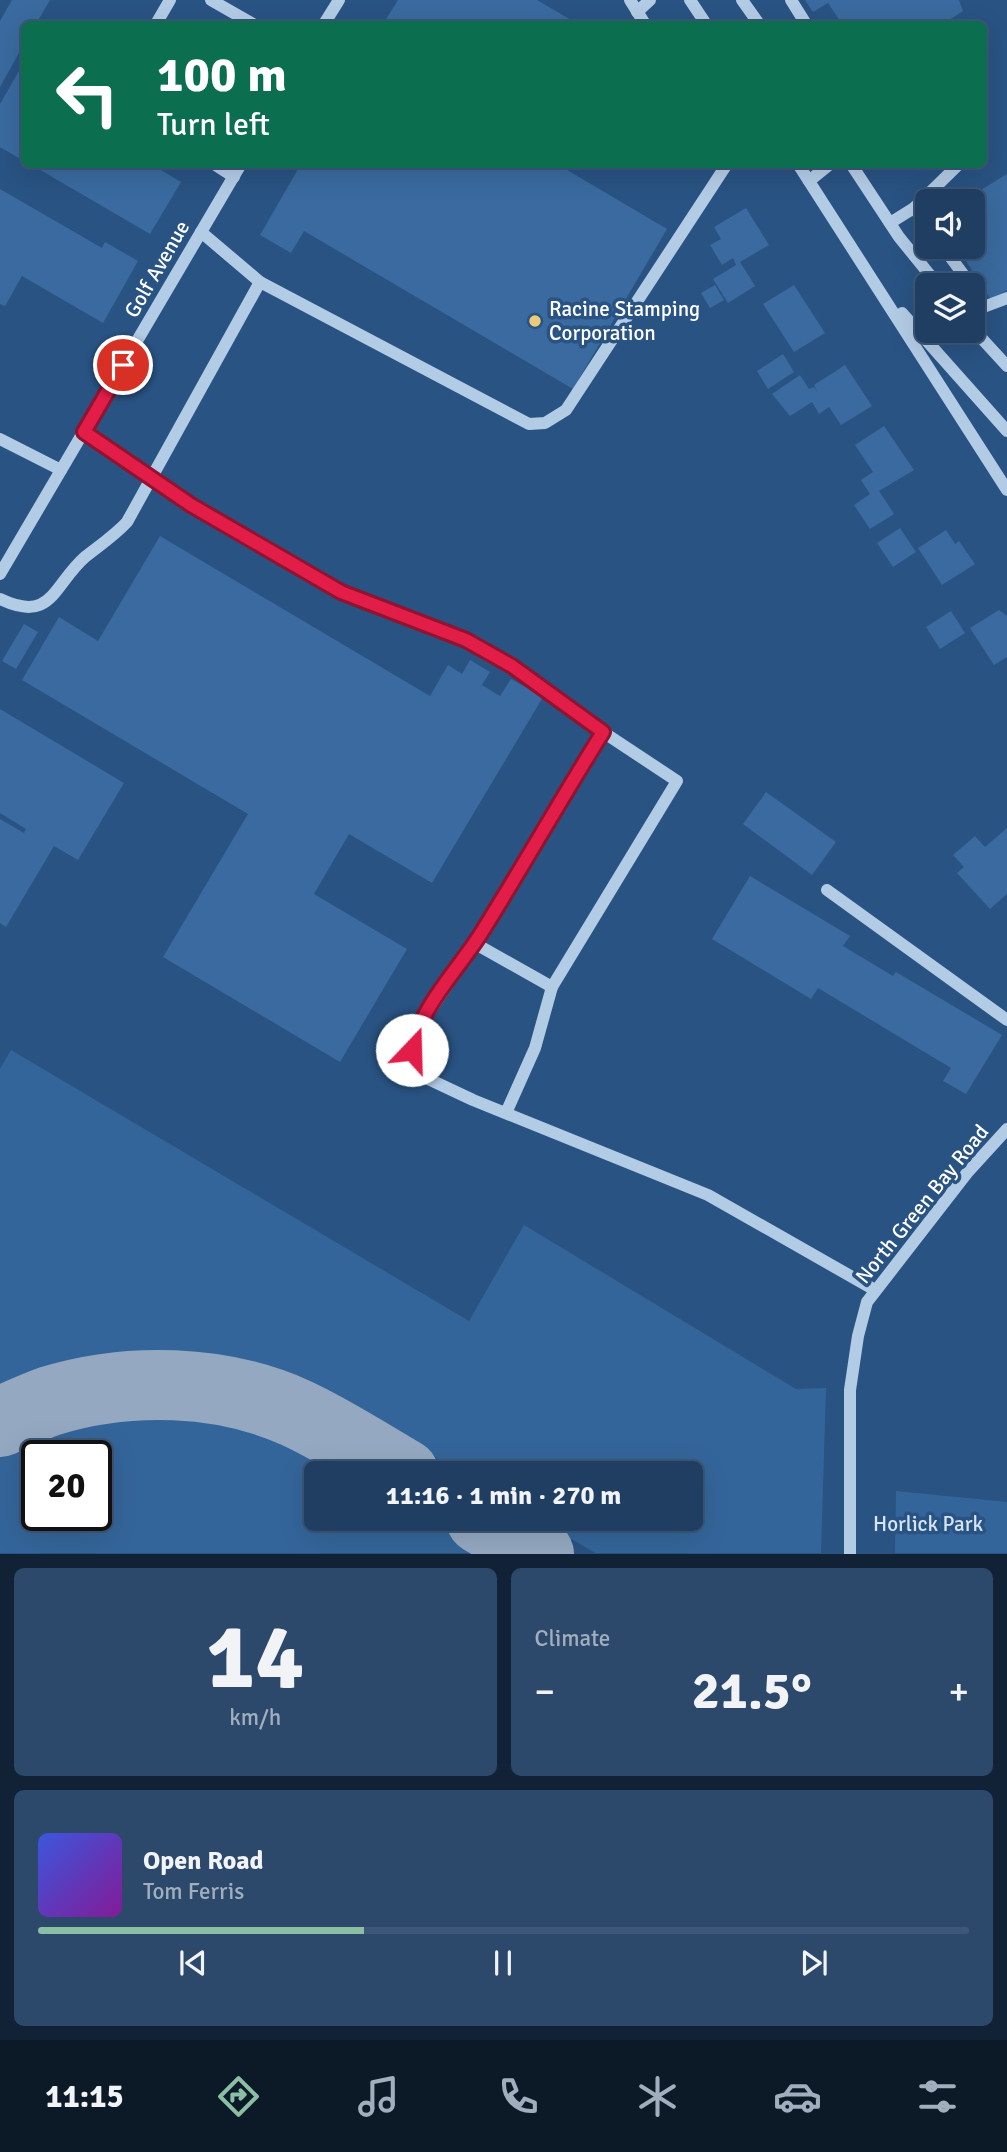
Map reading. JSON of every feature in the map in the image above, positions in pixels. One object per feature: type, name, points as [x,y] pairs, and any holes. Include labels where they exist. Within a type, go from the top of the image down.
[{"type":"street","points":[[158,21],[170,0]]},
{"type":"street","points":[[211,0],[248,21]]},
{"type":"street","points":[[326,21],[339,0]]},
{"type":"street","points":[[629,0],[643,21]]},
{"type":"street","points":[[637,12],[650,0]]},
{"type":"street","points":[[690,0],[704,21]]},
{"type":"street","points":[[742,0],[757,21]]},
{"type":"street","points":[[791,0],[804,21]]},
{"type":"street","points":[[220,168],[234,177]]},
{"type":"street","name":"Golf Avenue","points":[[0,574],[240,168]]},
{"type":"street","points":[[201,232],[260,282],[529,424],[545,423],[566,410],[724,168]]},
{"type":"street","points":[[801,168],[1007,490]]},
{"type":"street","points":[[809,181],[825,168]]},
{"type":"street","points":[[854,168],[890,223],[929,273]]},
{"type":"street","points":[[934,189],[955,168]]},
{"type":"street","points":[[890,223],[915,208]]},
{"type":"street","points":[[874,281],[1007,431]]},
{"type":"street","points":[[0,599],[23,607],[37,607],[49,601],[86,557],[109,542],[127,523],[260,282]]},
{"type":"street","points":[[986,306],[1007,298]]},
{"type":"street","points":[[985,342],[1007,366]]},
{"type":"street","points":[[84,432],[152,480],[341,592],[466,640],[512,666],[603,732],[677,781],[552,987],[535,1048],[506,1113]]},
{"type":"street","points":[[0,439],[61,470]]},
{"type":"street","points":[[603,732],[474,943],[416,1032],[412,1050],[415,1065],[422,1076],[708,1195],[875,1290]]},
{"type":"street","points":[[827,890],[1007,1020]]},
{"type":"street","points":[[474,943],[552,987]]},
{"type":"street","name":"North Green Bay Road","points":[[850,1553],[850,1390],[858,1336],[867,1302],[967,1173],[1007,1129]]},
{"type":"green space","points":[[11,1050],[469,1321],[524,1225],[796,1389],[826,1388],[821,1553],[595,1553],[558,1531],[703,1531],[703,1461],[442,1461],[344,1403],[268,1371],[218,1359],[130,1355],[43,1371],[0,1389],[0,1069]]},
{"type":"green space","points":[[140,1415],[197,1419],[247,1430],[296,1447],[325,1461],[304,1461],[304,1531],[446,1531],[485,1553],[0,1553],[0,1453],[21,1445],[21,1531],[112,1531],[112,1440],[36,1440],[69,1428]]},
{"type":"green space","name":"Horlick Park","points":[[896,1491],[1007,1502],[1007,1553],[895,1553]]},
{"type":"building","points":[[12,0],[50,0],[38,21],[21,21],[21,49],[0,87],[0,21]]},
{"type":"building","points":[[398,0],[537,0],[573,21],[385,21]]},
{"type":"building","points":[[805,0],[959,0],[963,11],[948,21],[840,21],[828,3],[813,12]]},
{"type":"building","points":[[21,67],[21,159],[0,147],[0,104]]},
{"type":"building","points":[[37,168],[158,168],[181,182],[150,234]]},
{"type":"building","name":"Racine Stamping Corporation","points":[[299,168],[564,168],[667,229],[573,389],[304,231],[291,253],[260,235]]},
{"type":"building","points":[[1007,174],[1007,290],[991,300],[985,291],[985,273],[974,273],[965,259],[985,259],[985,189],[983,189]]},
{"type":"building","points":[[0,189],[102,248],[105,242],[138,261],[103,323],[22,276],[5,306],[0,304]]},
{"type":"building","points":[[746,208],[769,245],[740,262],[755,286],[728,303],[713,279],[736,265],[733,258],[722,265],[710,245],[721,239],[714,227]]},
{"type":"building","points":[[715,285],[724,300],[710,308],[701,293]]},
{"type":"building","points":[[794,285],[825,333],[794,352],[763,304]]},
{"type":"building","points":[[783,354],[794,372],[768,389],[757,371]]},
{"type":"building","points":[[845,365],[872,406],[841,425],[829,407],[819,414],[812,402],[790,416],[772,394],[800,375],[809,389],[814,387],[818,393],[814,385]]},
{"type":"building","points":[[884,426],[914,470],[879,491],[894,514],[870,529],[854,505],[870,494],[861,480],[873,472],[855,445]]},
{"type":"building","points":[[900,528],[916,552],[893,567],[877,543]]},
{"type":"building","points":[[946,530],[955,544],[959,541],[975,564],[942,585],[918,548]]},
{"type":"building","points":[[160,536],[430,696],[448,665],[462,674],[470,660],[490,672],[482,685],[500,696],[511,679],[543,697],[432,883],[349,834],[314,894],[407,949],[340,1062],[163,957],[248,814],[22,680],[59,617],[98,641]]},
{"type":"building","points":[[999,610],[1007,616],[1007,657],[994,665],[970,628]]},
{"type":"building","points":[[951,611],[965,633],[940,649],[926,627]]},
{"type":"building","points":[[24,624],[38,632],[16,669],[2,661]]},
{"type":"building","points":[[0,709],[124,783],[78,860],[54,846],[6,927],[0,923],[0,819],[24,833],[26,829],[0,813]]},
{"type":"building","points":[[766,792],[836,842],[812,875],[743,824]]},
{"type":"building","points":[[1007,828],[1007,894],[990,909],[957,873],[964,867],[953,855],[975,836],[985,847]]},
{"type":"building","points":[[750,876],[850,936],[843,946],[893,976],[896,972],[1002,1035],[966,1094],[943,1081],[951,1068],[818,988],[811,999],[712,939]]},
{"type":"taxiway","points":[[0,1422],[50,1401],[80,1393],[142,1385],[206,1388],[237,1393],[296,1413],[382,1461]]},
{"type":"taxiway","points":[[501,1531],[539,1554]]},
{"type":"place","name":"Racine Stamping Corporation","points":[[535,321]]},
{"type":"route","points":[[123,365],[84,432],[191,505],[341,592],[466,640],[512,666],[565,701],[591,721],[596,729],[603,732],[478,937],[431,1005],[416,1032],[412,1050]]}]
